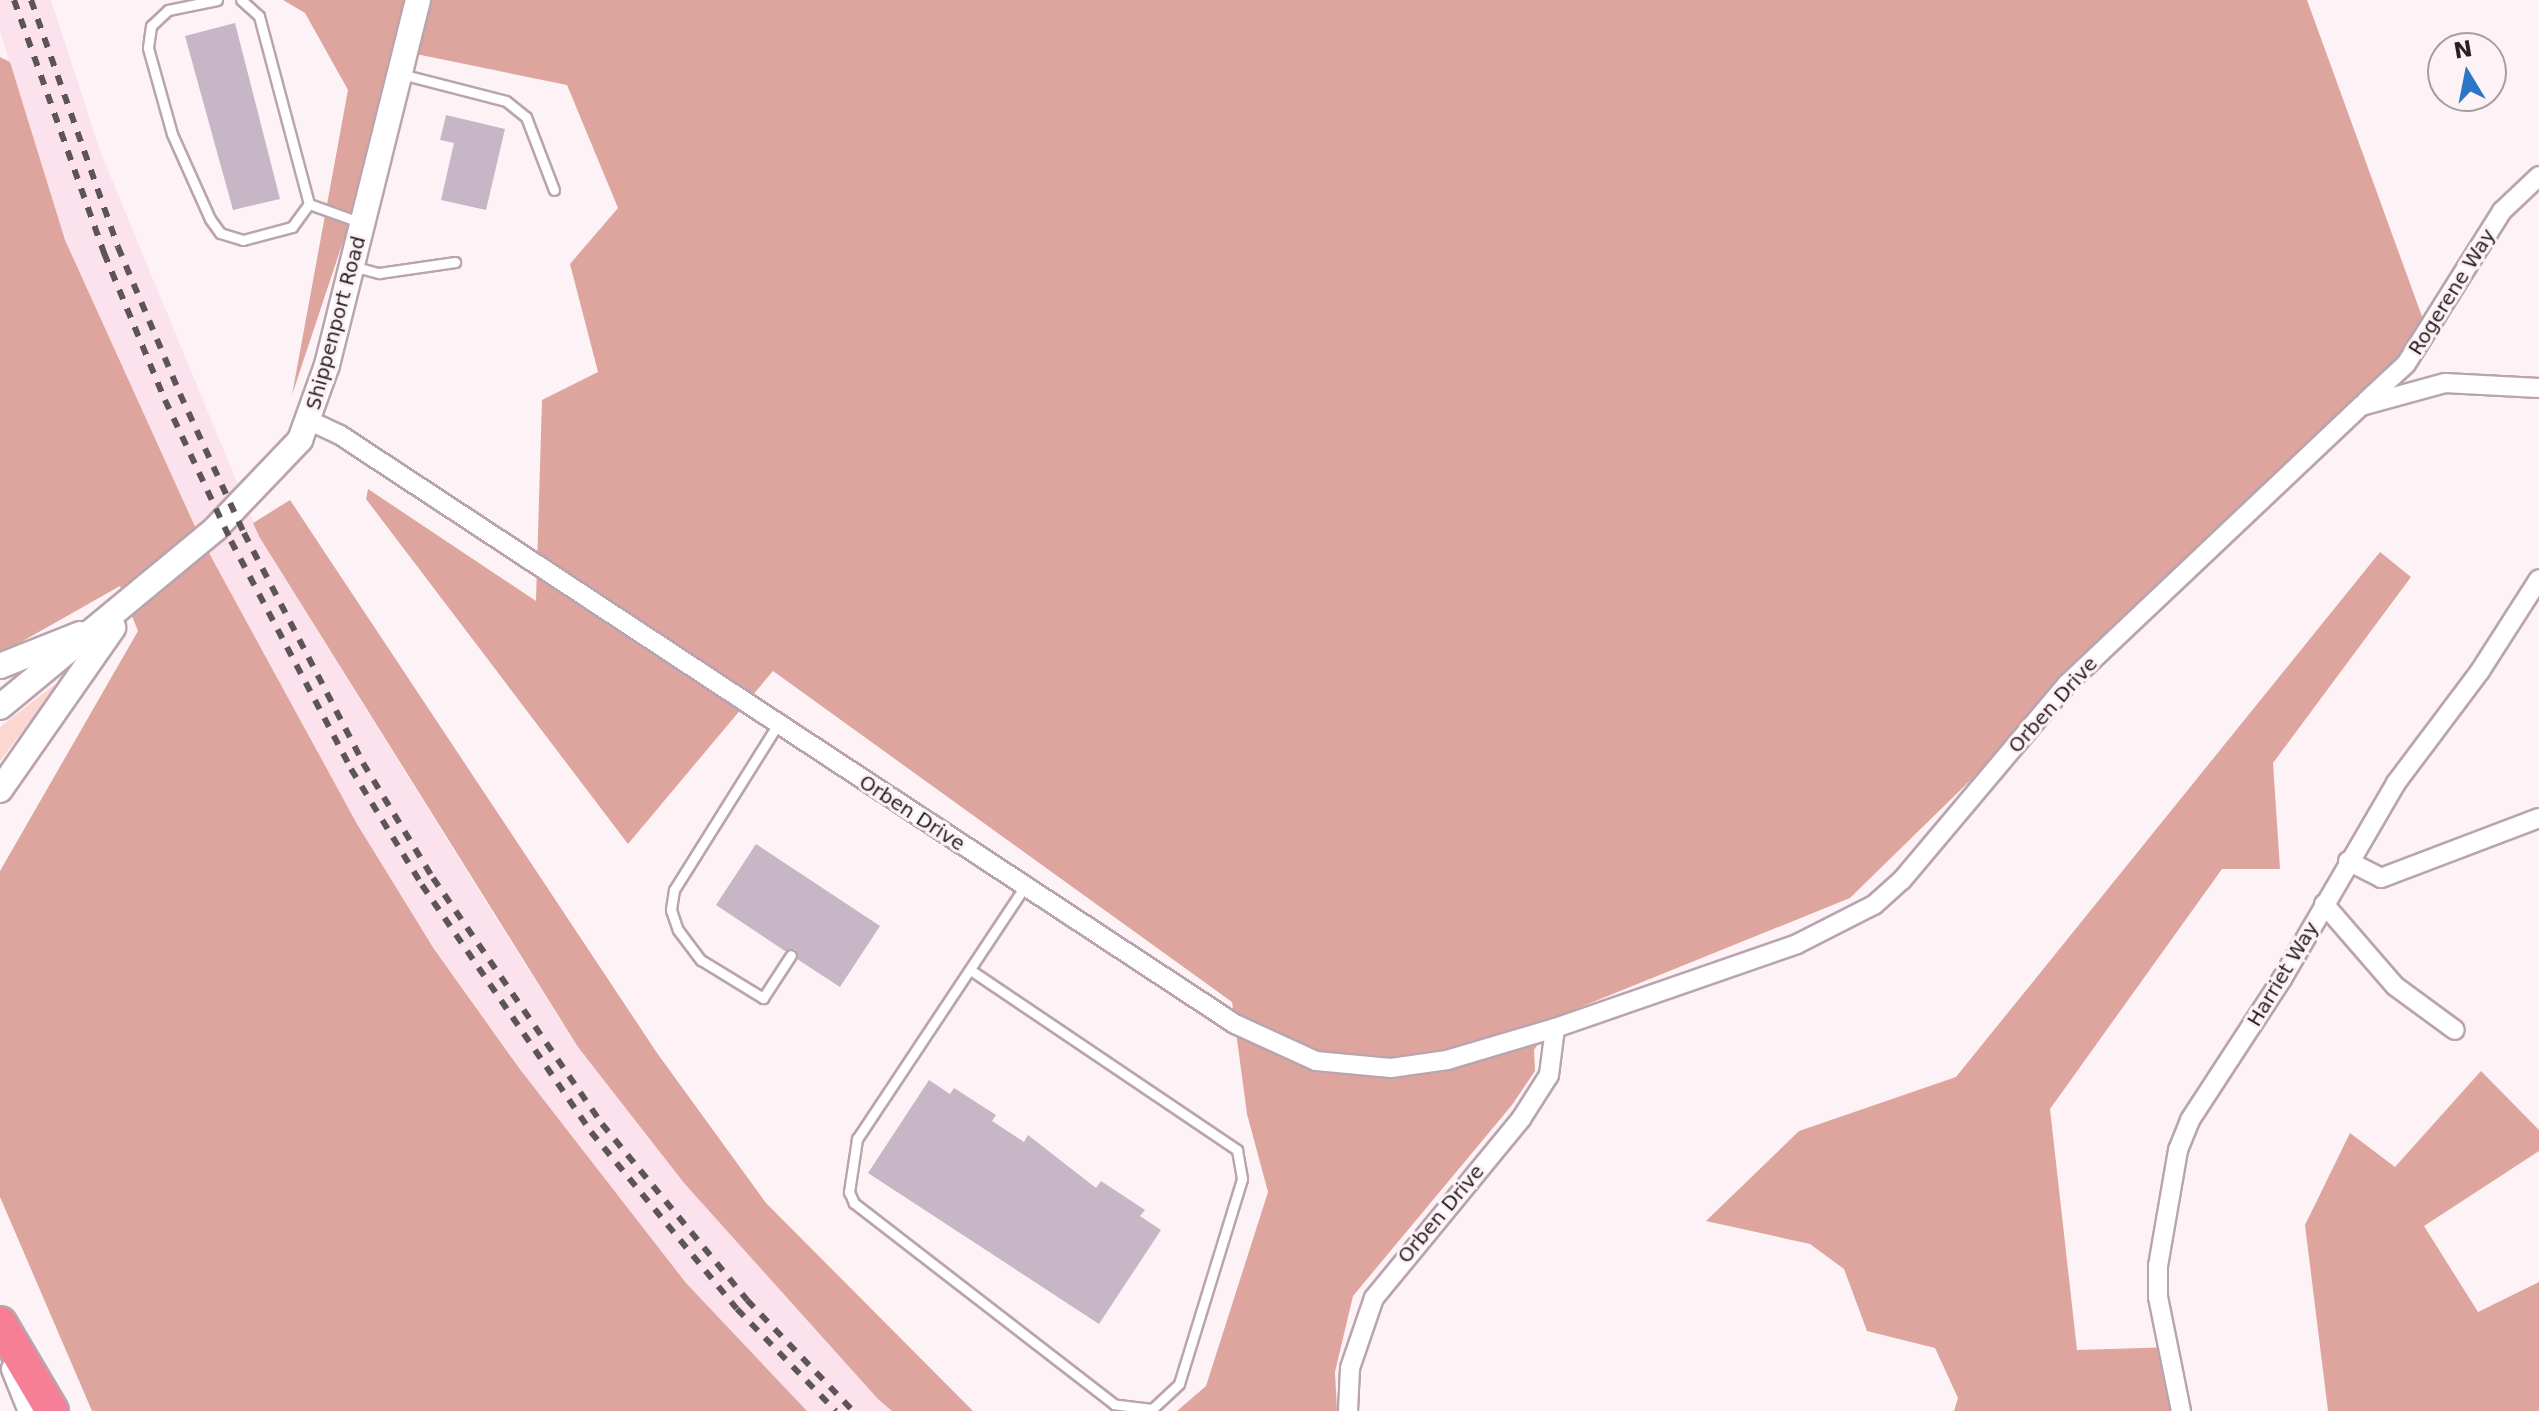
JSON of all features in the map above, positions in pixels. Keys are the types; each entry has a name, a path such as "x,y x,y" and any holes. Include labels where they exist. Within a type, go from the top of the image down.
{"highway":[{"path":"0,1323 52,1411"}],"street":[{"name":"Shippenport Road","path":"0,707 101,625 275,471 310,421 418,0"},
{"name":"Rogerene Way","path":"2361,406 2406,364 2502,211 2539,176"},
{"name":"Orben Drive","path":"310,421 340,435 1235,1024 1316,1061 1417,1066 1555,1028 1797,944 1874,905 1902,880 2067,684 2361,406 2445,383 2539,388"},
{"name":"Harriet Way","path":"2181,1411 2162,1321 2158,1266 2178,1150 2190,1120 2396,783 2480,671 2539,579"},
{"path":"0,790 68,686 141,590"},
{"path":"0,666 101,625"},
{"path":"2348,861 2381,878 2539,818"},
{"path":"2324,904 2395,986 2455,1030"},
{"name":"Orben Drive","path":"1348,1411 1350,1368 1374,1298 1521,1119 1549,1075 1555,1028"},
{"path":"0,1332 31,1411"}],"lane":[{"path":"217,0 168,10 151,26 148,48 172,134 213,226 226,236 243,240 281,232 301,219 309,204 259,16 241,0"},
{"path":"401,74 506,101 526,117 554,190"},
{"path":"309,204 363,224"},
{"path":"352,266 379,273 455,262"},
{"path":"778,724 674,890 671,910 678,930 701,960 763,998 791,955"},
{"path":"972,971 1237,1150 1242,1179 1179,1384 1152,1409 1114,1404 854,1203 849,1192 857,1139 972,971 1025,886"}],"shaded area":[{"path":"0,0 51,0 101,153 260,538 499,923 578,1047 684,1183 892,1411 807,1411 686,1283 519,1068 434,949 357,824 197,531 65,240 0,32"},
{"path":"283,0 2307,0 2428,333 1850,898 1556,1017 1534,1050 1535,1071 1512,1105 1353,1296 1335,1372 1337,1411 1177,1411 1206,1386 1268,1192 1247,1114 1232,1002 773,671 628,844 366,499 368,489 536,601 542,400 598,372 570,264 618,208 567,85 406,52 292,395 348,90 305,13"},
{"path":"0,57 10,62 65,240 197,531 357,824 434,949 519,1068 686,1283 807,1411 92,1411 0,1197 0,871 138,631 120,586 0,654"},
{"path":"290,500 657,1053 766,1203 973,1411 892,1411 878,1399 684,1183 578,1047 260,538 253,523"},
{"path":"2380,552 2411,577 2273,763 2280,869 2222,869 2050,1109 2077,1350 2176,1347 2184,1411 1954,1411 1958,1398 1935,1348 1867,1331 1844,1269 1810,1244 1706,1221 1799,1131 1956,1077"},
{"path":"54,685 56,687 0,761 0,727"},
{"path":"2481,1071 2539,1130 2539,1151 2424,1226 2478,1312 2539,1282 2539,1411 2328,1411 2305,1225 2350,1133 2395,1167"}],"building":[{"path":"235,23 280,199 233,210 185,36"},
{"path":"446,115 505,129 486,210 441,200 454,143 440,140"},
{"path":"756,844 880,926 840,987 797,959 796,949 785,951 716,905"},
{"path":"929,1080 950,1094 954,1088 996,1115 992,1121 1024,1142 1028,1135 1096,1188 1101,1181 1145,1210 1140,1216 1161,1230 1099,1324 868,1173"}],"railway":[{"path":"14,0 104,253 165,400 231,541 351,769 422,885 591,1132 737,1309 836,1411"},
{"path":"31,0 118,247 180,394 244,533 363,763 433,878 602,1124 747,1300 853,1411"}]}
